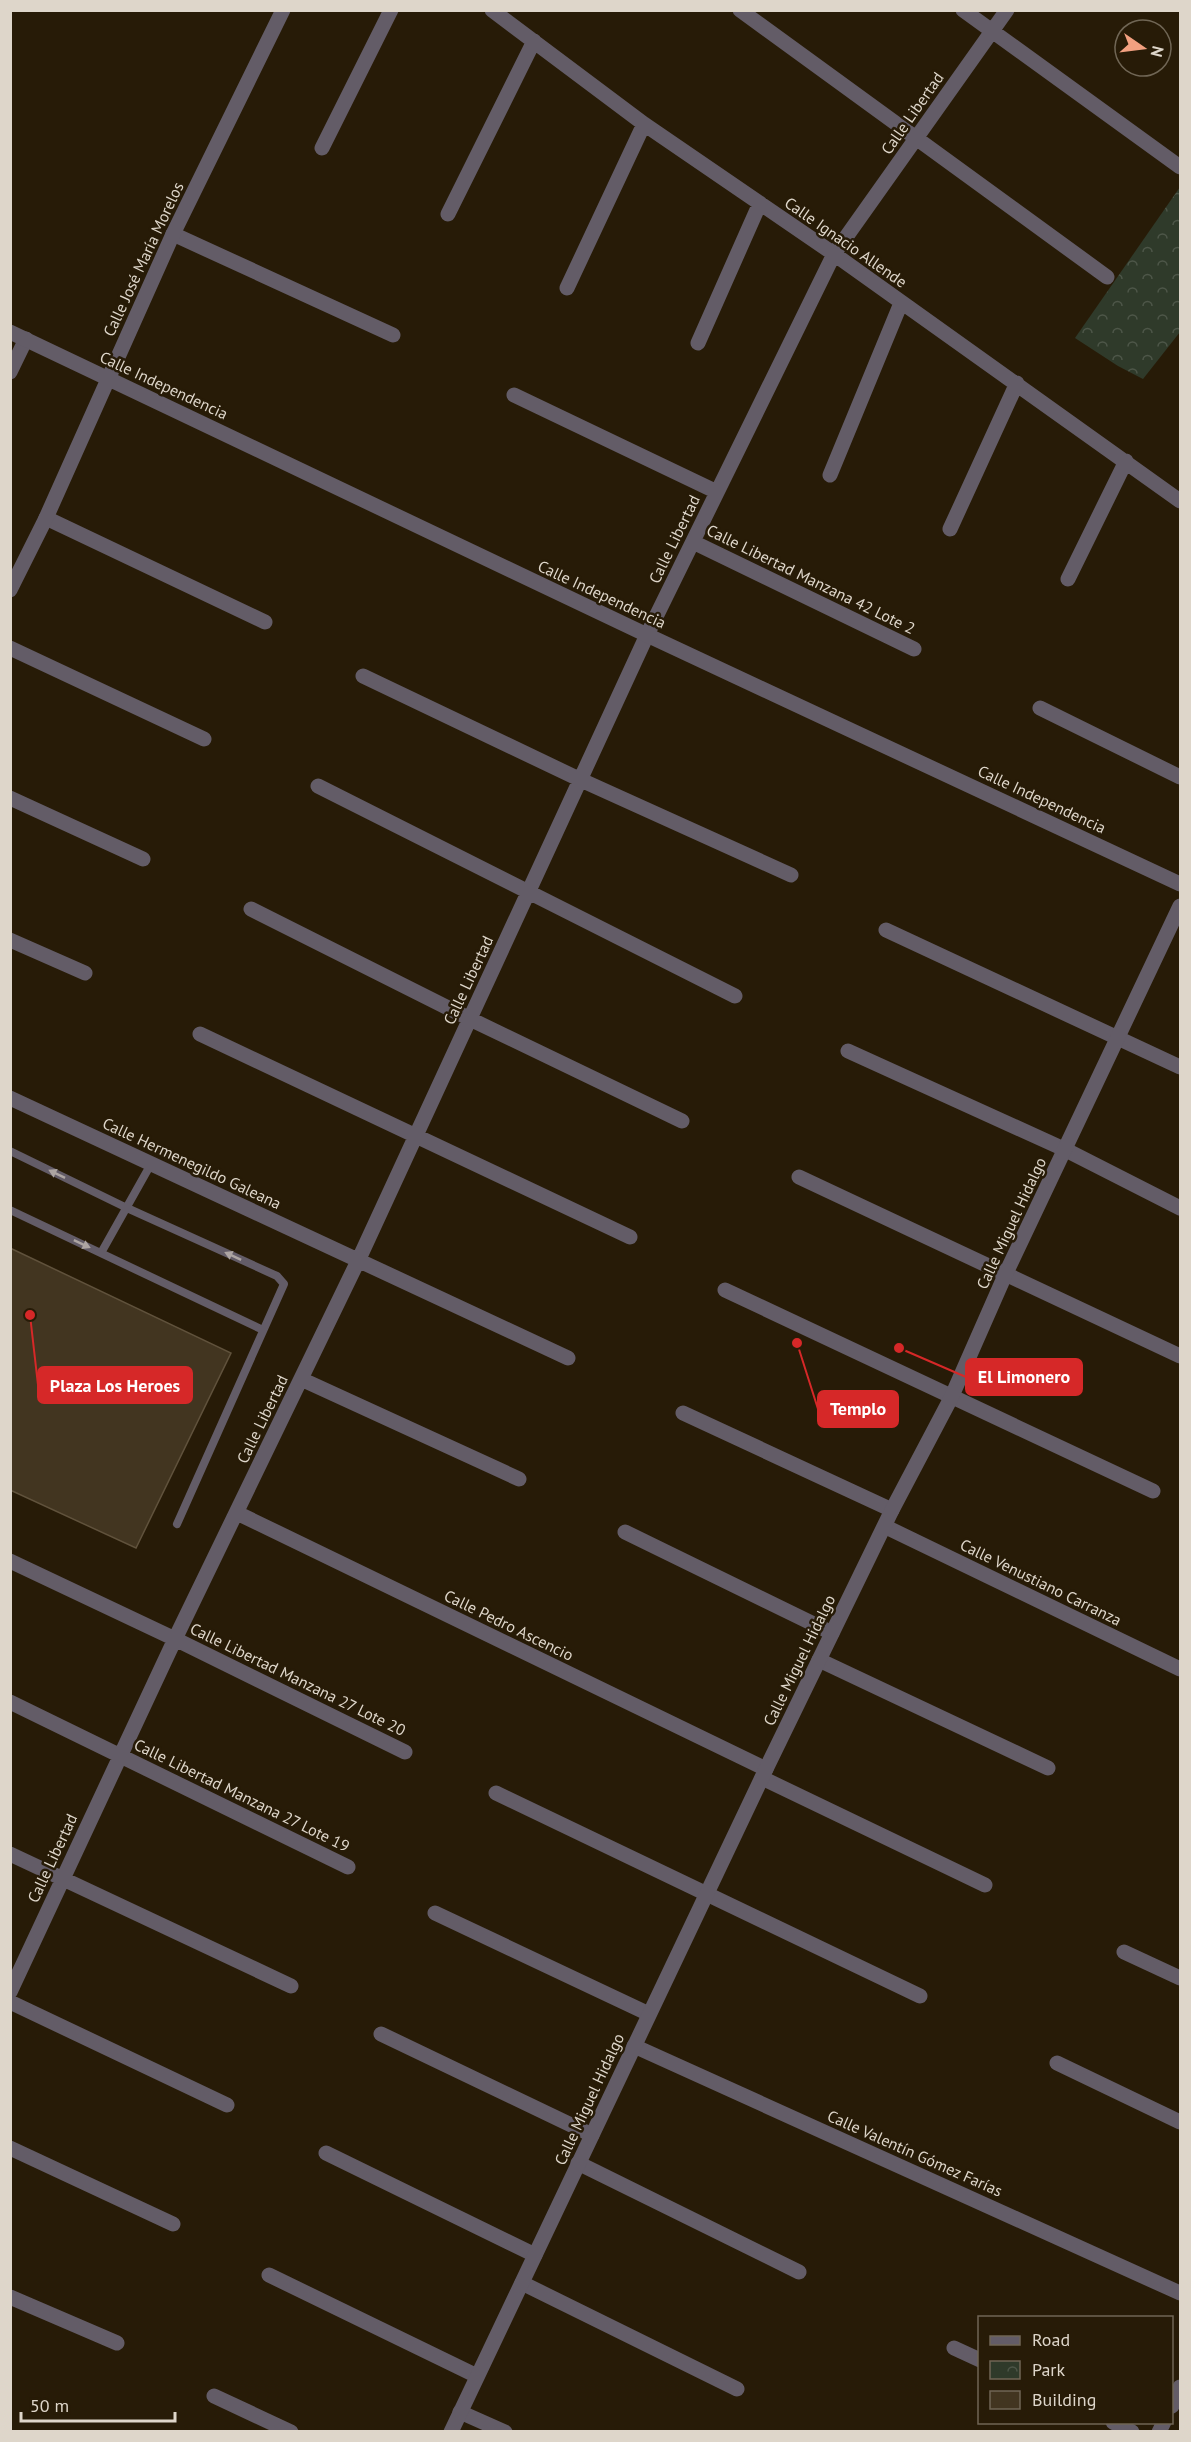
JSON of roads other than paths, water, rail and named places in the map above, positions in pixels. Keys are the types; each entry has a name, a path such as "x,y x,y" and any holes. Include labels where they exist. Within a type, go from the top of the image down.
{"street":[{"name":"Calle José María Morelos","path":"10,590 46,518 173,234 283,10"},
{"path":"322,148 390,10"},
{"name":"Calle Ignacio Allende","path":"492,10 644,124 834,254 1180,501"},
{"path":"740,10 1107,277"},
{"path":"963,10 1180,167"},
{"name":"Calle Libertad","path":"10,1992 120,1754 358,1261 647,635 834,254 1007,10"},
{"path":"448,214 534,41"},
{"path":"567,288 644,124"},
{"path":"698,343 760,203"},
{"path":"173,234 393,335"},
{"path":"830,475 901,303"},
{"name":"Calle Independencia","path":"10,332 647,635 1180,884"},
{"path":"10,372 26,339"},
{"path":"950,529 1017,383"},
{"path":"514,395 717,492"},
{"path":"1068,579 1126,461"},
{"path":"46,518 265,622"},
{"name":"Calle Libertad Manzana 42 Lote 2","path":"693,542 914,649"},
{"path":"10,648 204,739"},
{"path":"363,676 580,780 791,875"},
{"path":"1040,708 1180,777"},
{"path":"318,786 735,996"},
{"path":"10,798 143,859"},
{"name":"Calle Miguel Hidalgo","path":"451,2432 764,1773 886,1527 892,1510 951,1398 1006,1274 1180,906"},
{"path":"251,909 470,1019 682,1121"},
{"path":"886,930 1180,1067"},
{"path":"10,940 85,973"},
{"path":"200,1034 630,1238"},
{"path":"848,1051 1066,1150 1180,1208"},
{"name":"Calle Hermenegildo Galeana","path":"10,1098 568,1358"},
{"path":"799,1177 1180,1356"},
{"path":"725,1290 1153,1491"},
{"path":"301,1379 519,1479"},
{"path":"683,1413 892,1510"},
{"name":"Calle Pedro Ascencio","path":"237,1513 764,1773 985,1885"},
{"name":"Calle Venustiano Carranza","path":"886,1527 1180,1669"},
{"path":"625,1532 832,1633"},
{"name":"Calle Libertad Manzana 27 Lote 20","path":"10,1561 405,1752"},
{"path":"819,1660 1048,1768"},
{"name":"Calle Libertad Manzana 27 Lote 19","path":"10,1702 348,1867"},
{"path":"496,1793 920,1996"},
{"path":"10,1854 291,1986"},
{"path":"435,1913 649,2014"},
{"path":"1125,1952 1180,1978"},
{"path":"10,2002 226,2105"},
{"path":"381,2034 592,2135"},
{"name":"Calle Valentín Gómez Farías","path":"634,2046 1180,2293"},
{"path":"1057,2063 1180,2122"},
{"path":"10,2148 173,2224"},
{"path":"326,2153 535,2255"},
{"path":"578,2163 799,2272"},
{"path":"269,2276 477,2376"},
{"path":"522,2283 737,2389"},
{"path":"10,2297 117,2343"},
{"path":"954,2348 978,2359"},
{"path":"1173,2404 1180,2387"},
{"path":"214,2396 291,2432"},
{"path":"460,2412 505,2432"},
{"path":"1117,2424 1132,2432"}],"lane":[{"path":"10,1151 127,1208 277,1276 284,1284 177,1524"},
{"path":"102,1253 151,1164"},
{"path":"10,1210 263,1330"}],"place":[{"name":"Plaza Los Heroes","path":"30,1315"},
{"name":"Templo","path":"797,1343"},
{"name":"El Limonero","path":"899,1348"}]}
